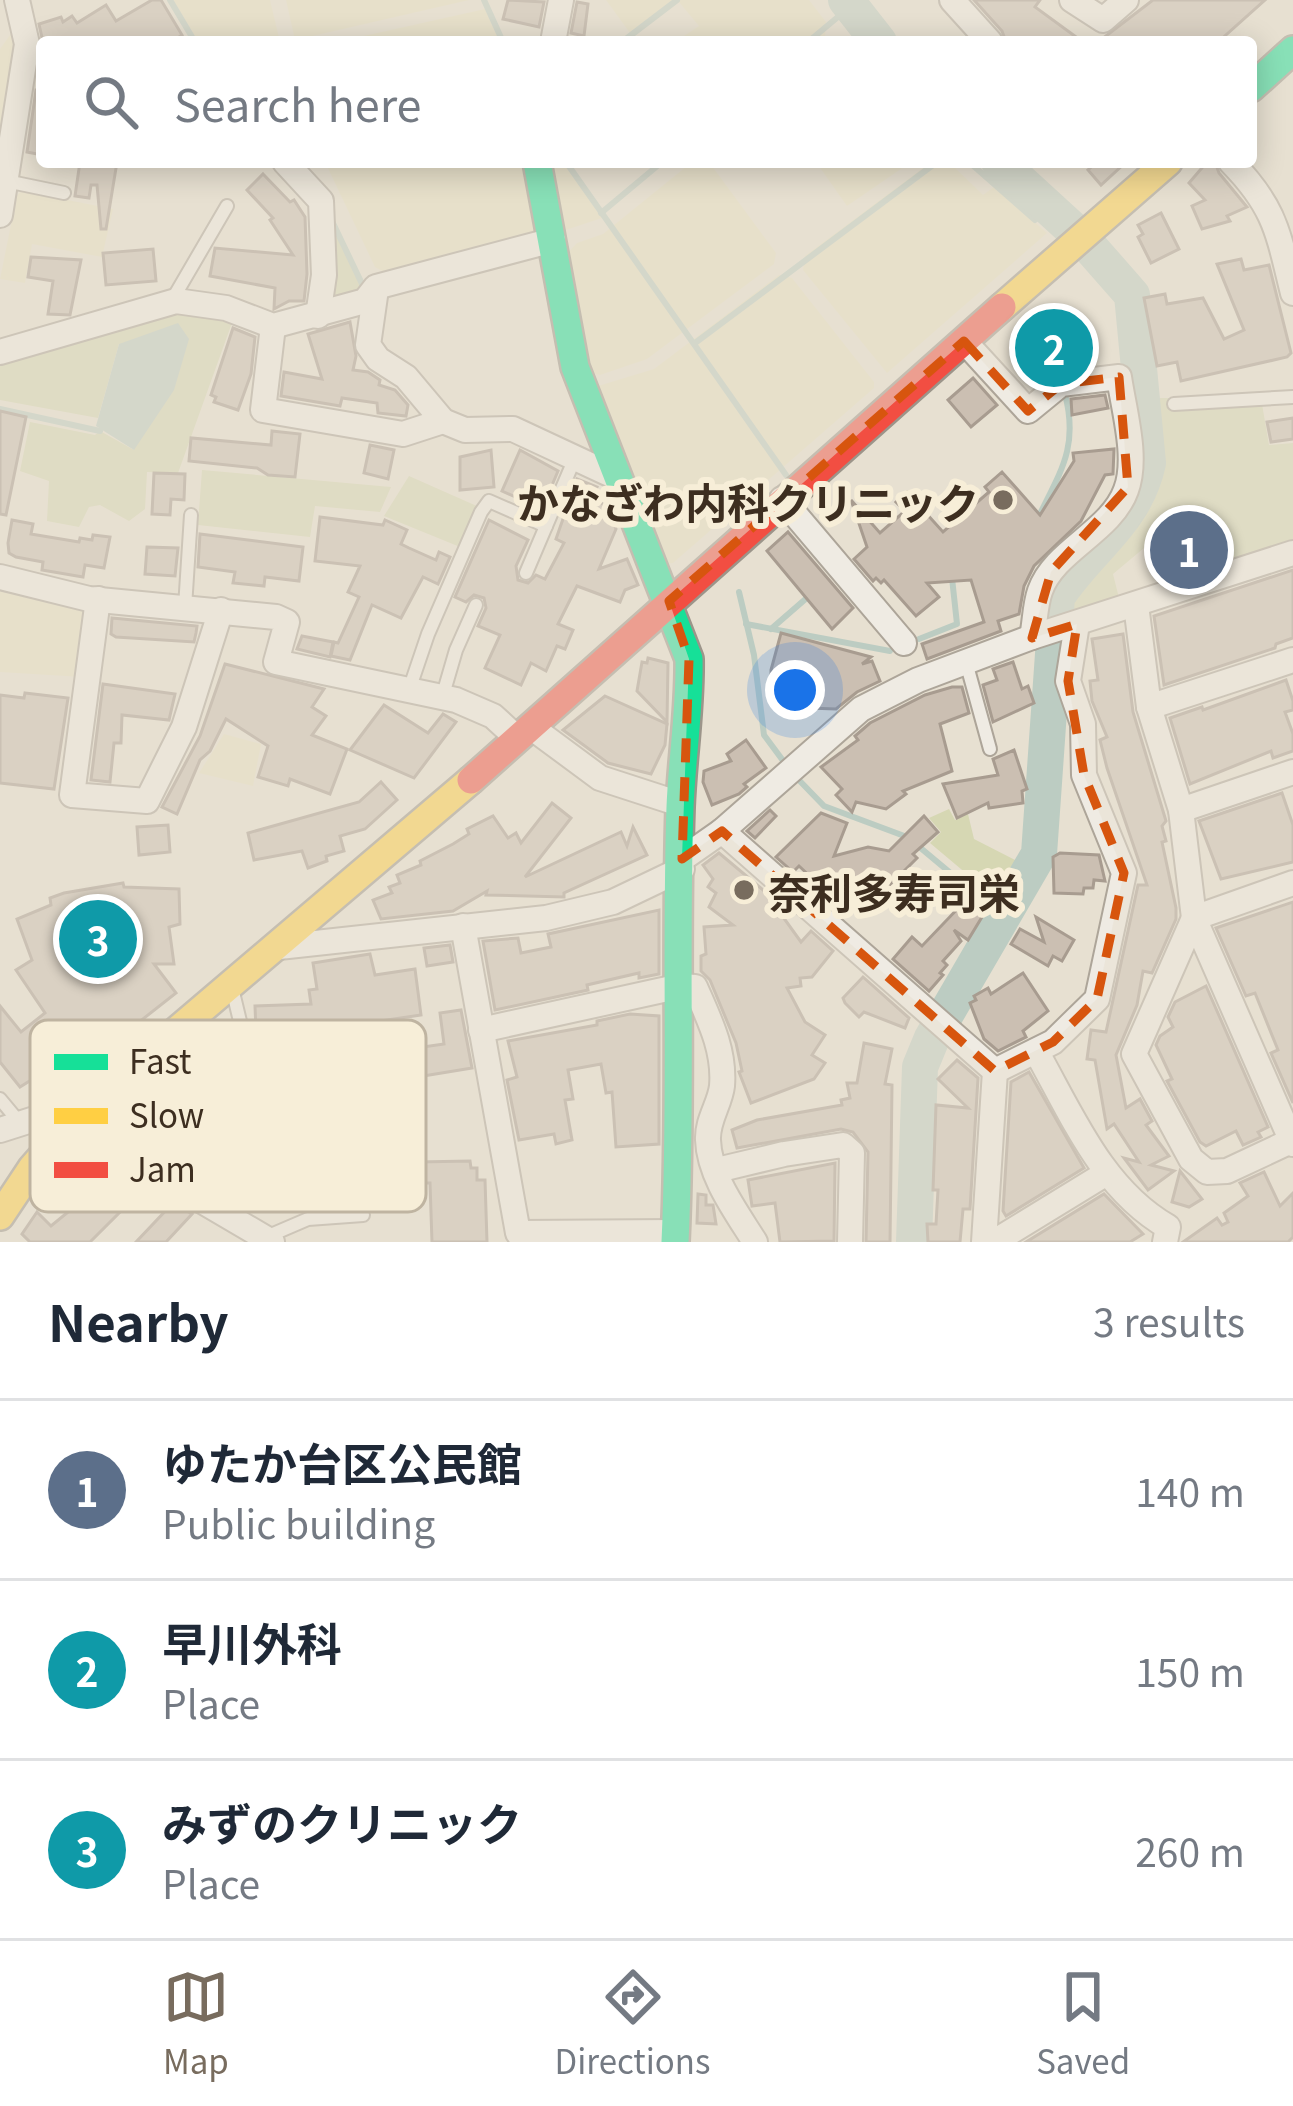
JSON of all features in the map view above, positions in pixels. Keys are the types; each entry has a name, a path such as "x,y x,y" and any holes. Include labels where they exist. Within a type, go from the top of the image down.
{"street":[{"path":"0,215 27,44 17,0"},
{"path":"554,36 561,0"},
{"path":"952,0 985,36"},
{"path":"1072,0 1103,20 1126,0"},
{"path":"1257,83 1293,50"},
{"path":"292,168 328,197 318,316"},
{"path":"464,926 518,1233 675,1237 694,1143 681,986 680,804 690,699 688,659 575,367 538,168"},
{"path":"192,1020 525,733 782,499 1161,168"},
{"path":"1237,168 1274,215 1293,293"},
{"path":"0,352 170,303 226,308 273,326 365,301 376,286 553,240"},
{"path":"376,286 368,345 378,359 406,377 443,421 465,430 513,429 618,478"},
{"path":"273,326 263,410 403,434 443,421"},
{"path":"964,341 1028,411 1061,384 1119,377 1130,459 1128,487 1120,503 1051,572 1040,590 1036,636"},
{"path":"782,499 904,643"},
{"path":"279,947 546,918 613,902 682,864 861,710 918,680 1036,636 1293,553"},
{"path":"0,577 98,599 276,617 287,622 276,662 442,698 493,716 600,778 680,804"},
{"path":"98,599 72,795 147,801 184,727 221,610"},
{"path":"1136,605 1149,707 1181,810 1194,918 1292,1143 1227,1171 1207,1172 1191,1159 1134,1054 1194,918 1293,883"},
{"path":"995,1071 1053,1042 1097,999 1124,873 1084,775 1083,724 1068,680 1072,625"},
{"path":"1149,707 1293,660"},
{"path":"1181,810 1293,772"},
{"path":"722,831 995,1071"},
{"path":"482,1030 681,986 695,987 720,1049 722,1090 694,1143"},
{"path":"1036,1051 1106,1174 1144,1214 1168,1227 1165,1242"},
{"path":"984,1242 995,1071"},
{"path":"694,1143 717,1170 725,1194 755,1242"},
{"path":"717,1170 843,1145 852,1153 850,1242"},
{"path":"0,1216 30,1171"},
{"path":"994,1242 1106,1174"},
{"path":"221,1212 269,1240"}],"lane":[{"path":"5,181 64,193"},
{"path":"170,303 227,206"},
{"path":"1174,404 1293,398"},
{"path":"526,573 575,458"},
{"path":"409,690 428,634 489,501 546,526"},
{"path":"185,607 191,515"},
{"path":"442,698 455,650 476,605"},
{"path":"966,662 990,749"},
{"path":"232,987 240,1020"},
{"path":"0,1099 10,1126"},
{"path":"269,1240 308,1219 363,1215"}],"highlighted area":[{"path":"964,341 1028,411 1061,384 1119,377 1128,487 1051,572 1032,638 1077,624 1068,681 1084,775 1124,873 1097,999 1053,1042 995,1071 722,831 682,859 689,659 669,601"}],"shaded area":[{"path":"173,0 270,0 279,36 194,36"},
{"path":"286,0 469,0 312,36 294,36"},
{"path":"606,0 809,0 826,22 825,36 684,36 699,26 679,2 632,36"},
{"path":"485,9 497,36 364,36"},
{"path":"18,24 0,143 0,49"},
{"path":"328,168 532,168 543,231 396,272 375,267"},
{"path":"545,168 568,168 602,218 560,232"},
{"path":"685,168 713,168 776,253 774,264 647,359 600,375 587,372 564,257 577,243 603,234"},
{"path":"820,168 902,168 847,206"},
{"path":"923,168 955,168 983,195 994,187 1047,233 887,373 803,270 805,256"},
{"path":"22,191 113,209 102,257 32,244 25,283 0,279 17,195"},
{"path":"779,275 792,278 874,388 673,563 662,564 598,386 654,369"},
{"path":"178,323 189,339 174,390 134,450 96,426 119,344"},
{"path":"0,580 85,602 82,677 0,672"},
{"path":"224,734 261,744 253,786 199,773"}],"green space":[{"path":"327,206 366,289 324,306"},
{"path":"178,309 233,320 178,473 147,472 145,509 129,521 100,505 89,507 79,527 47,521 49,481 20,471 30,422 95,435 100,431 134,450 119,344 98,418 0,400 0,363"},
{"path":"1154,398 1170,398 1171,409 1262,404 1269,445 1293,443 1293,544 1221,568 1203,512 1187,512 1113,574 1120,602 1061,621 1080,582 1152,503 1161,463"},
{"path":"202,470 391,487 380,512 315,506 310,537 198,525"},
{"path":"409,476 479,507 465,549 384,516"},
{"path":"949,809 955,820 968,814 974,839 1023,864 1007,896 999,901 930,843 941,832 929,818"}],"building":[{"path":"152,0 161,0 182,35 42,36 39,24 61,17 63,22 72,16 77,23 106,5 116,21"},
{"path":"508,0 544,2 539,27 503,19"},
{"path":"974,0 1040,0 1035,7 1075,36 1004,36"},
{"path":"1153,0 1265,0 1225,36 1106,36"},
{"path":"577,2 588,4 584,36 571,33"},
{"path":"36,90 36,154 27,152"},
{"path":"79,168 116,168 106,229 101,229 97,185 91,185 89,198 75,196"},
{"path":"1090,168 1119,168 1101,185"},
{"path":"1202,168 1217,168 1247,207 1227,216 1230,221 1202,229 1192,206 1205,200 1189,183"},
{"path":"263,174 290,202 294,200 305,217 304,301 289,301 274,309 275,288 210,276 215,248 293,255 273,218 247,190"},
{"path":"1161,213 1179,249 1151,263 1138,237 1143,234 1138,225"},
{"path":"153,249 156,281 106,285 103,253"},
{"path":"31,257 81,260 70,315 48,314 53,281 28,277"},
{"path":"1241,259 1244,270 1269,265 1291,353 1181,381 1177,362 1157,366 1144,298 1165,294 1167,304 1203,298 1224,339 1244,330 1217,264"},
{"path":"350,322 356,356 353,370 368,372 380,380 379,385 395,390 408,405 406,416 378,413 377,403 342,398 340,406 281,396 284,372 322,379 308,334"},
{"path":"1058,323 1079,347 1060,368 1040,370 1025,354"},
{"path":"233,328 255,337 251,374 238,410 214,402 216,397 211,395"},
{"path":"973,378 997,405 971,427 948,400"},
{"path":"1105,395 1108,408 1072,415 1071,399"},
{"path":"0,411 26,417 6,515 0,514"},
{"path":"1293,418 1293,439 1271,442 1267,422"},
{"path":"272,431 300,434 295,477 189,461 191,438 271,445"},
{"path":"370,445 394,450 388,479 364,473"},
{"path":"1114,449 1113,474 1105,475 1081,521 1034,566 1019,614 998,621 1001,631 927,659 922,644 984,622 971,580 927,583 939,597 916,616 884,580 873,581 854,559 867,547 851,500 880,533 905,511 896,502 907,492 943,532 989,492 985,487 1002,472 1040,515 1074,461 1073,453"},
{"path":"491,450 494,487 460,490 460,457"},
{"path":"520,450 558,471 542,509 502,491"},
{"path":"154,473 185,474 184,500 171,499 170,515 152,514"},
{"path":"577,479 597,487 593,497 608,508 616,529 599,569 627,559 638,585 625,590 620,602 577,586 558,624 573,630 565,649 557,646 546,671 531,663 521,685 485,668 500,635 478,626 486,608 484,598 474,595 466,602 455,597 489,520 528,540 516,566 518,580 528,583 536,575 545,579 564,543 556,539"},
{"path":"1200,516 1211,562 1161,578 1156,557 1167,554 1165,547 1174,544 1169,529"},
{"path":"320,517 383,525 385,520 407,530 401,544 436,560 439,552 450,557 438,584 423,577 401,618 372,605 350,660 331,656 359,597 348,592 360,566 315,561"},
{"path":"12,520 33,524 31,534 79,542 80,538 92,540 93,535 110,537 104,568 85,565 83,577 42,570 43,562 16,557 9,553"},
{"path":"788,532 853,608 832,629 767,551"},
{"path":"200,534 303,547 299,581 265,577 264,586 233,583 235,572 198,567"},
{"path":"147,547 178,548 175,576 145,574"},
{"path":"1293,570 1293,638 1164,685 1154,616"},
{"path":"112,618 197,626 194,642 116,637 111,634"},
{"path":"781,633 871,657 862,664 872,661 880,681 836,709 771,698 771,670"},
{"path":"1123,634 1133,712 1166,821 1162,826 1166,841 1162,842 1176,908 1176,919 1152,973 1143,971 1137,1005 1116,1055 1126,1108 1140,1099 1152,1121 1146,1125 1169,1156 1151,1165 1174,1171 1148,1190 1124,1158 1139,1162 1114,1124 1107,1129 1095,1060 1087,1059 1091,1030 1106,1032 1138,885 1147,885 1107,768 1100,740 1107,737 1092,701 1090,681 1098,680 1092,639"},
{"path":"302,636 333,642 330,657 297,649"},
{"path":"648,658 668,663 667,722 637,691 642,662 647,663"},
{"path":"1013,662 1022,689 1028,686 1034,703 993,722 983,685 997,680 993,669"},
{"path":"225,664 324,689 312,707 326,716 312,735 347,749 330,794 290,779 288,786 258,777 268,746 226,719 210,751 200,760 177,814 162,807 200,736"},
{"path":"1286,680 1293,701 1293,710 1285,712 1293,751 1273,758 1271,751 1190,784 1170,718"},
{"path":"103,684 175,694 169,720 122,715 121,743 114,743 110,782 91,780"},
{"path":"952,687 962,687 969,713 940,724 952,771 903,791 906,794 886,809 856,802 852,812 836,795 842,789 821,767 858,740 855,736 870,723"},
{"path":"25,693 68,698 54,789 0,783 0,695 24,698"},
{"path":"605,696 667,724 665,745 651,774 608,763 563,730"},
{"path":"384,705 428,733 443,714 456,722 414,778 350,750"},
{"path":"746,740 766,768 744,784 747,787 739,794 712,805 704,771 731,761 727,754"},
{"path":"1014,750 1027,789 1022,791 1023,803 989,808 988,803 957,818 943,784 998,775 993,759"},
{"path":"381,782 397,800 365,829 340,836 344,851 308,868 302,851 254,860 248,833 359,802"},
{"path":"1282,793 1293,825 1293,862 1221,879 1199,821"},
{"path":"552,803 571,818 525,877 621,832 627,846 633,827 647,855 564,897 486,895 487,891 453,911 381,919 373,900 392,893 389,887 400,883 397,875 421,865 420,861 469,834 467,829 493,816 508,838 516,833 521,843"},
{"path":"770,810 776,816 755,838 747,831"},
{"path":"821,813 847,823 834,856 868,847 889,851 924,816 938,832 883,892 830,904 822,897 818,878 815,881 799,866 793,872 776,857"},
{"path":"168,825 170,852 139,855 137,827"},
{"path":"719,853 788,911 783,917 801,942 811,931 833,951 812,977 800,978 801,986 787,988 805,1022 825,1035 812,1055 825,1063 814,1079 751,1103 739,1072 736,1043 710,980 701,971 701,956 706,954 704,927 733,925 709,907 716,893 708,887 713,879 703,865"},
{"path":"1060,853 1099,855 1105,881 1094,880 1093,888 1084,888 1083,894 1054,893 1053,857"},
{"path":"123,883 124,887 179,889 180,924 169,927 174,964 154,964 176,993 142,1020 36,1020 45,1013 16,970 32,960 17,919 51,905 50,898"},
{"path":"965,901 982,917 968,940 954,930 961,941 943,961 947,965 943,975 929,991 893,959 912,937 922,946"},
{"path":"1293,902 1293,1103 1271,1053 1278,1050 1255,993 1246,996 1216,928"},
{"path":"659,910 659,974 639,978 639,973 587,985 588,990 495,1010 483,941 518,938 521,953 551,947 548,934"},
{"path":"1036,917 1074,940 1062,961 1053,956 1048,966 1011,944 1020,929 1044,942"},
{"path":"450,945 453,962 427,966 424,948"},
{"path":"370,954 375,975 415,969 421,1015 387,1020 256,1020 255,1006 311,1004 309,990 317,989 313,963"},
{"path":"1023,973 1048,1011 1023,1031 1026,1037 998,1051 984,1039 970,1003 988,988 991,994"},
{"path":"863,977 909,1018 905,1028 864,1012 859,1017 845,1003 843,998"},
{"path":"1206,986 1268,1127 1258,1132 1261,1137 1243,1145 1236,1131 1206,1146 1200,1142 1167,1081 1172,1079 1156,1045 1173,1027 1168,1017 1175,1002"},
{"path":"0,1006 21,1032 30,1025 30,1081 20,1087 0,1062"},
{"path":"461,1010 472,1068 426,1076 426,1047 444,1044 440,1013"},
{"path":"630,1014 659,1016 659,1144 616,1147 612,1092 606,1093 601,1064 568,1070 573,1099 565,1100 572,1140 556,1144 554,1134 519,1140 507,1080 517,1077 508,1041 597,1025 597,1021"},
{"path":"864,1043 892,1049 885,1084 892,1085 890,1242 866,1242 868,1152 853,1132 841,1129 737,1148 732,1130 757,1120 842,1105 841,1100 850,1098 847,1083 857,1083"},
{"path":"957,1060 978,1078 970,1209 963,1209 960,1242 928,1242 927,1224 936,1224 938,1190 933,1190 936,1105 968,1108 938,1079"},
{"path":"1029,1072 1084,1168 1006,1216 1011,1082"},
{"path":"470,1161 471,1168 477,1168 477,1180 485,1180 487,1242 432,1242 426,1162"},
{"path":"835,1163 834,1241 780,1242 775,1203 752,1206 748,1180"},
{"path":"1180,1171 1202,1199 1189,1207 1172,1202"},
{"path":"1264,1172 1280,1206 1293,1193 1293,1237 1288,1242 1183,1242 1217,1218 1222,1225 1228,1222 1224,1213 1248,1196 1240,1183"},
{"path":"698,1194 706,1195 706,1205 713,1205 716,1224 697,1223"},
{"path":"1104,1194 1143,1234 1130,1242 1026,1242"},
{"path":"37,1212 51,1226 68,1212 120,1212 90,1242 30,1242 22,1234"},
{"path":"164,1212 192,1214 166,1242 136,1242"}],"waterway":[{"path":"170,0 191,36"},
{"path":"484,0 500,36"},
{"path":"630,36 677,0"},
{"path":"846,0 874,36"},
{"path":"815,36 851,6"},
{"path":"570,168 786,475"},
{"path":"601,213 655,168"},
{"path":"695,343 929,168"},
{"path":"976,168 1035,220 1048,206"},
{"path":"914,1242 920,1067 932,1038 1039,854 1057,597 1122,519 1148,463 1132,295 1082,238 1006,168"},
{"path":"332,221 364,288"},
{"path":"1037,520 1068,445 1065,394"},
{"path":"0,409 100,431"},
{"path":"919,639 957,624 952,578"},
{"path":"739,592 754,655 764,735 787,766"},
{"path":"771,629 809,596"},
{"path":"746,624 890,651"},
{"path":"795,776 824,806 907,837"},
{"path":"917,845 1002,916"}],"traffic: fast":[{"path":"1257,83 1293,50"},
{"path":"538,168 575,367 689,659 680,807 675,1242"}],"traffic: slow":[{"path":"1002,307 1161,168"},
{"path":"189,1020 471,780"},
{"path":"0,1216 30,1171"}],"traffic: jam":[{"path":"471,780 1002,307"}],"place":[{"name":"早川外科","path":"1054,348"},
{"name":"かなざわ内科クリニック","path":"1003,500"},
{"name":"ゆたか台区公民館","path":"1189,550"},
{"name":"奈利多寿司栄","path":"744,890"},
{"name":"みずのクリニック","path":"98,939"}]}
